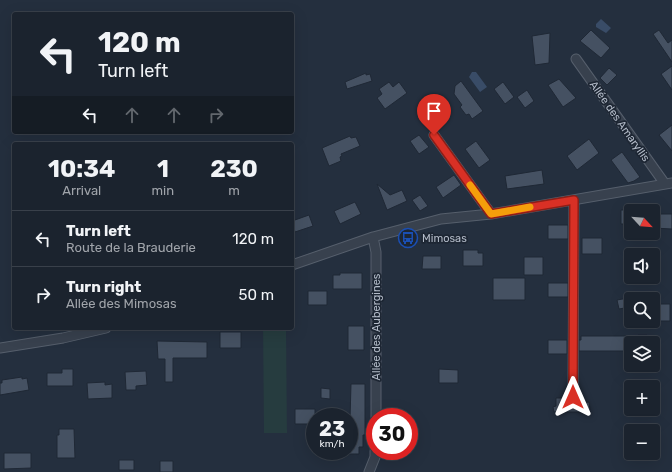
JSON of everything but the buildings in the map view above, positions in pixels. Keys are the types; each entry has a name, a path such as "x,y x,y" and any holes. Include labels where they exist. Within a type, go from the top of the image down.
{"street":[{"name":"Allée des Amaryllis","path":"576,59 668,184"},
{"path":"434,135 491,214"},
{"path":"294,264 373,237 441,219 491,214 668,184"},
{"path":"573,397 574,200"},
{"name":"Allée des Aubergines","path":"373,237 376,252 376,408"},
{"path":"0,348 63,338 97,330"},
{"path":"369,472 374,460"}],"green space":[{"path":"263,330 286,330 287,433 264,433"}],"water":[{"path":"601,19 611,28 606,33 596,27 596,24"},
{"path":"472,72 476,72 487,87 480,92 469,77"}],"slow traffic":[{"path":"470,185 491,214 530,207"}],"place":[{"name":"Mimosas","path":"408,238"}],"route":[{"path":"434,135 491,214 574,200 573,397"}]}
